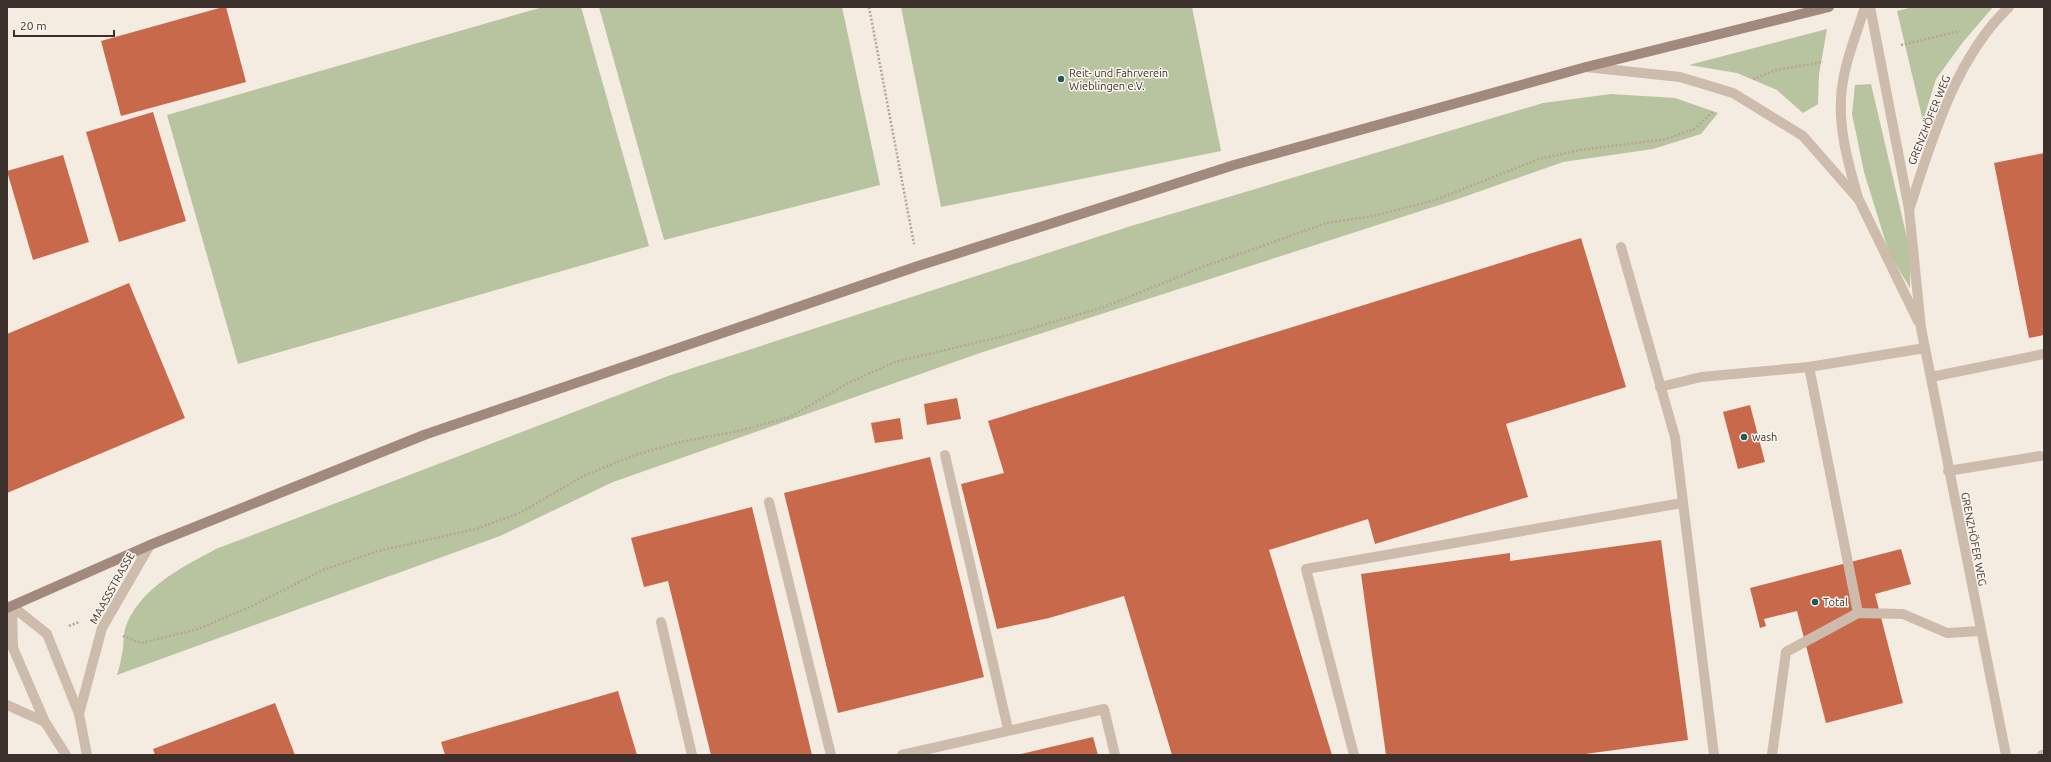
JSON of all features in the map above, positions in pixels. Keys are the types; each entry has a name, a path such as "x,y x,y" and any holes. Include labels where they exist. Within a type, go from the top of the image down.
{"main road":[{"path":"10,607 150,545 424,435 918,266 1234,165 1586,67 1829,7"}],"street":[{"name":"GRENZHÖFER WEG","path":"1865,7 1849,58 1841,98 1844,145 1858,200 1921,328"},
{"name":"GRENZHÖFER WEG","path":"1870,7 1909,209 1921,328 1948,471 2006,755"},
{"name":"GRENZHÖFER WEG","path":"1909,209 1933,138 1955,83 1993,22 2009,7"},
{"name":"GRENZHÖFER WEG","path":"1586,67 1680,77 1733,93 1803,136 1858,200"},
{"path":"1621,247 1675,437 1714,755"},
{"path":"1660,387 1701,376 1809,367 1925,348"},
{"path":"1931,377 2044,354"},
{"path":"1809,367 1858,613"},
{"path":"945,455 1008,729"},
{"path":"1948,471 2040,456"},
{"path":"769,502 831,755"},
{"path":"1354,755 1306,569 1682,503"},
{"name":"MAASSSTRASSE","path":"79,714 102,628 150,545"},
{"name":"MAASSSTRASSE","path":"10,607 47,634 79,714 87,755"},
{"path":"10,607 13,648 45,722 66,755"},
{"path":"1772,755 1786,652 1858,613 1903,614 1947,633 1981,631"},
{"path":"661,622 692,755"},
{"path":"7,705 45,722"},
{"path":"902,755 1008,729 1104,709 1116,755"}],"path":[{"path":"869,7 918,266"},
{"path":"1879,51 1993,22"},
{"path":"47,634 84,620 141,643 198,629 252,606 323,570 378,551 476,529 522,512 583,476 635,455 680,442 739,431 790,417 850,382 895,362 1016,333 1104,307 1205,266 1327,223 1373,216 1435,200 1539,159 1580,150 1666,140 1694,129 1733,93 1752,79 1776,70 1849,58"}],"green space":[{"path":"543,7 581,7 649,246 238,364 167,115"},
{"path":"599,7 842,7 880,185 664,240"},
{"name":"Reit- und Fahrverein Wieblingen e.V.","path":"901,7 1192,7 1221,151 941,207"},
{"path":"1913,7 1993,7 1963,42 1936,79 1923,121 1897,11"},
{"path":"1827,29 1819,74 1818,104 1803,113 1777,90 1737,73 1689,65"},
{"path":"1871,84 1911,255 1910,288 1889,253 1864,172 1852,114 1855,85"},
{"path":"1611,94 1675,98 1718,113 1701,134 1653,149 1563,162 1458,199 980,353 613,482 500,536 117,675 123,651 125,629 131,615 140,602 163,581 189,563 216,549 668,376 1131,226 1543,103"}],"building":[{"path":"226,7 246,82 121,116 101,41"},
{"path":"153,112 186,221 119,242 86,132"},
{"path":"2044,153 2044,335 2029,338 1994,163"},
{"path":"63,155 89,242 33,260 7,171"},
{"path":"1581,238 1626,387 1506,424 1528,497 1375,544 1368,519 1269,550 1332,755 1172,755 1124,596 1049,618 997,629 961,484 1004,473 988,421"},
{"path":"129,283 185,418 7,493 7,334"},
{"path":"957,398 961,419 927,425 924,404"},
{"name":"wash","path":"1750,405 1765,462 1738,469 1723,412"},
{"path":"900,418 903,439 875,443 871,423"},
{"path":"930,457 984,677 838,713 784,493"},
{"path":"752,507 812,755 711,755 668,581 644,587 631,538"},
{"path":"1661,540 1688,740 1578,755 1386,755 1361,574 1510,553 1510,561"},
{"path":"1901,549 1911,584 1875,594 1903,703 1826,723 1797,611 1764,619 1766,626 1760,628 1750,588"},
{"path":"618,691 637,755 445,755 441,742"},
{"path":"275,703 295,755 155,755 153,749"},
{"path":"1093,737 1098,755 1021,755 1021,754"}],"place":[{"name":"Reit- und Fahrverein Wieblingen e.V.","path":"1061,79"},
{"name":"wash","path":"1744,437"},
{"name":"Total","path":"1815,602"}]}
